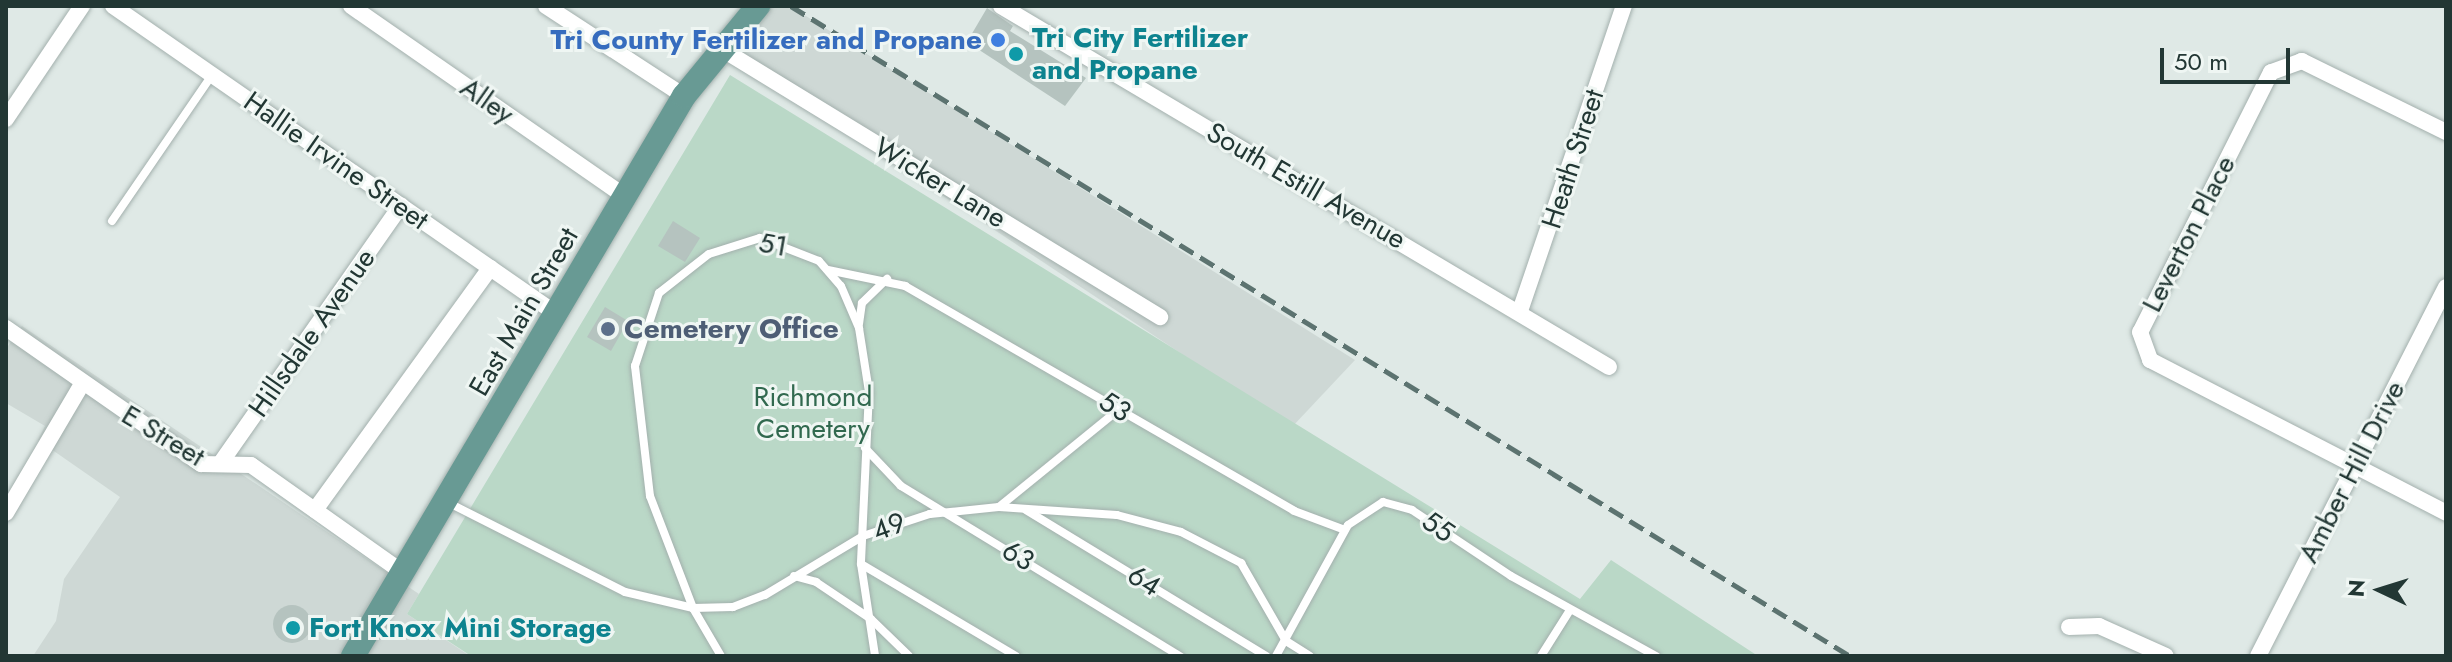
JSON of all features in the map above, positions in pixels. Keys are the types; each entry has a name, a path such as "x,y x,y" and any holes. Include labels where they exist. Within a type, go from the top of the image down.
{"main road":[{"name":"East Main Street","path":"353,656 448,502 684,96 720,48 758,6"}],"street":[{"path":"6,119 82,6"},
{"name":"Hallie Irvine Street","path":"113,6 558,315"},
{"name":"Alley","path":"351,6 624,196"},
{"path":"546,6 684,96"},
{"name":"South Estill Avenue","path":"1001,6 1520,311 1609,367"},
{"name":"Heath Street","path":"1520,311 1624,6"},
{"name":"Wicker Lane","path":"720,48 1160,317"},
{"name":"Leverton Place","path":"2446,132 2302,61 2271,72 2140,332 2150,360 2446,513"},
{"name":"Hillsdale Avenue","path":"222,461 401,205"},
{"path":"315,510 490,268"},
{"name":"Amber Hill Drive","path":"2258,656 2446,287"},
{"name":"E Street","path":"6,328 82,384 201,464 222,461 251,465 405,574"},
{"path":"6,513 82,384"},
{"path":"2069,627 2099,626 2166,656"}],"lane":[{"path":"112,221 212,75"},
{"name":"51","path":"693,608 661,531 644,462 635,366 649,305 672,281 737,241 789,244 827,269 859,328 868,371 861,564 875,656"},
{"name":"53","path":"827,269 887,279 1294,511 1345,530"},
{"path":"859,328 862,303 887,279"},
{"path":"999,507 1118,410"},
{"name":"63","path":"865,448 885,475 1180,656"},
{"name":"49","path":"448,502 625,592 693,608 733,607 863,536 946,511 999,507 1117,515 1213,546 1253,577 1286,641"},
{"name":"55","path":"1276,656 1345,530 1369,507 1397,503 1570,610 1656,656"},
{"name":"64","path":"1022,508 1266,656"},
{"path":"861,564 1016,656"},
{"path":"793,576 816,582 871,619 909,656"},
{"path":"693,608 721,656"},
{"path":"1541,656 1570,610"},
{"path":"1286,641 1310,656"}],"shaded area":[{"path":"758,6 790,6 1355,360 1292,427 720,48"},
{"path":"22,326 419,594 407,614 470,656 33,656 56,621 64,579 120,497 38,440 45,426 6,403 6,349"}],"green space":[{"name":"Richmond Cemetery","path":"730,75 1580,599 1611,560 1758,656 471,656 407,614"}],"building":[{"name":"Tri City Fertilizer and Propane","path":"987,8 1013,26 1010,31 1086,78 1065,106 967,42"},
{"path":"673,221 700,238 685,262 658,246"},
{"name":"Cemetery Office","path":"605,307 628,321 611,351 587,337"},
{"name":"Fort Knox Mini Storage","path":"292,605 305,611 311,624 305,637 292,643 279,637 273,624 279,611"}],"railway":[{"path":"791,6 1850,656"}],"place":[{"name":"Tri County Fertilizer and Propane","path":"998,40"},
{"name":"Tri City Fertilizer and Propane","path":"1016,54"},
{"name":"Cemetery Office","path":"608,329"},
{"name":"Fort Knox Mini Storage","path":"293,628"}]}
